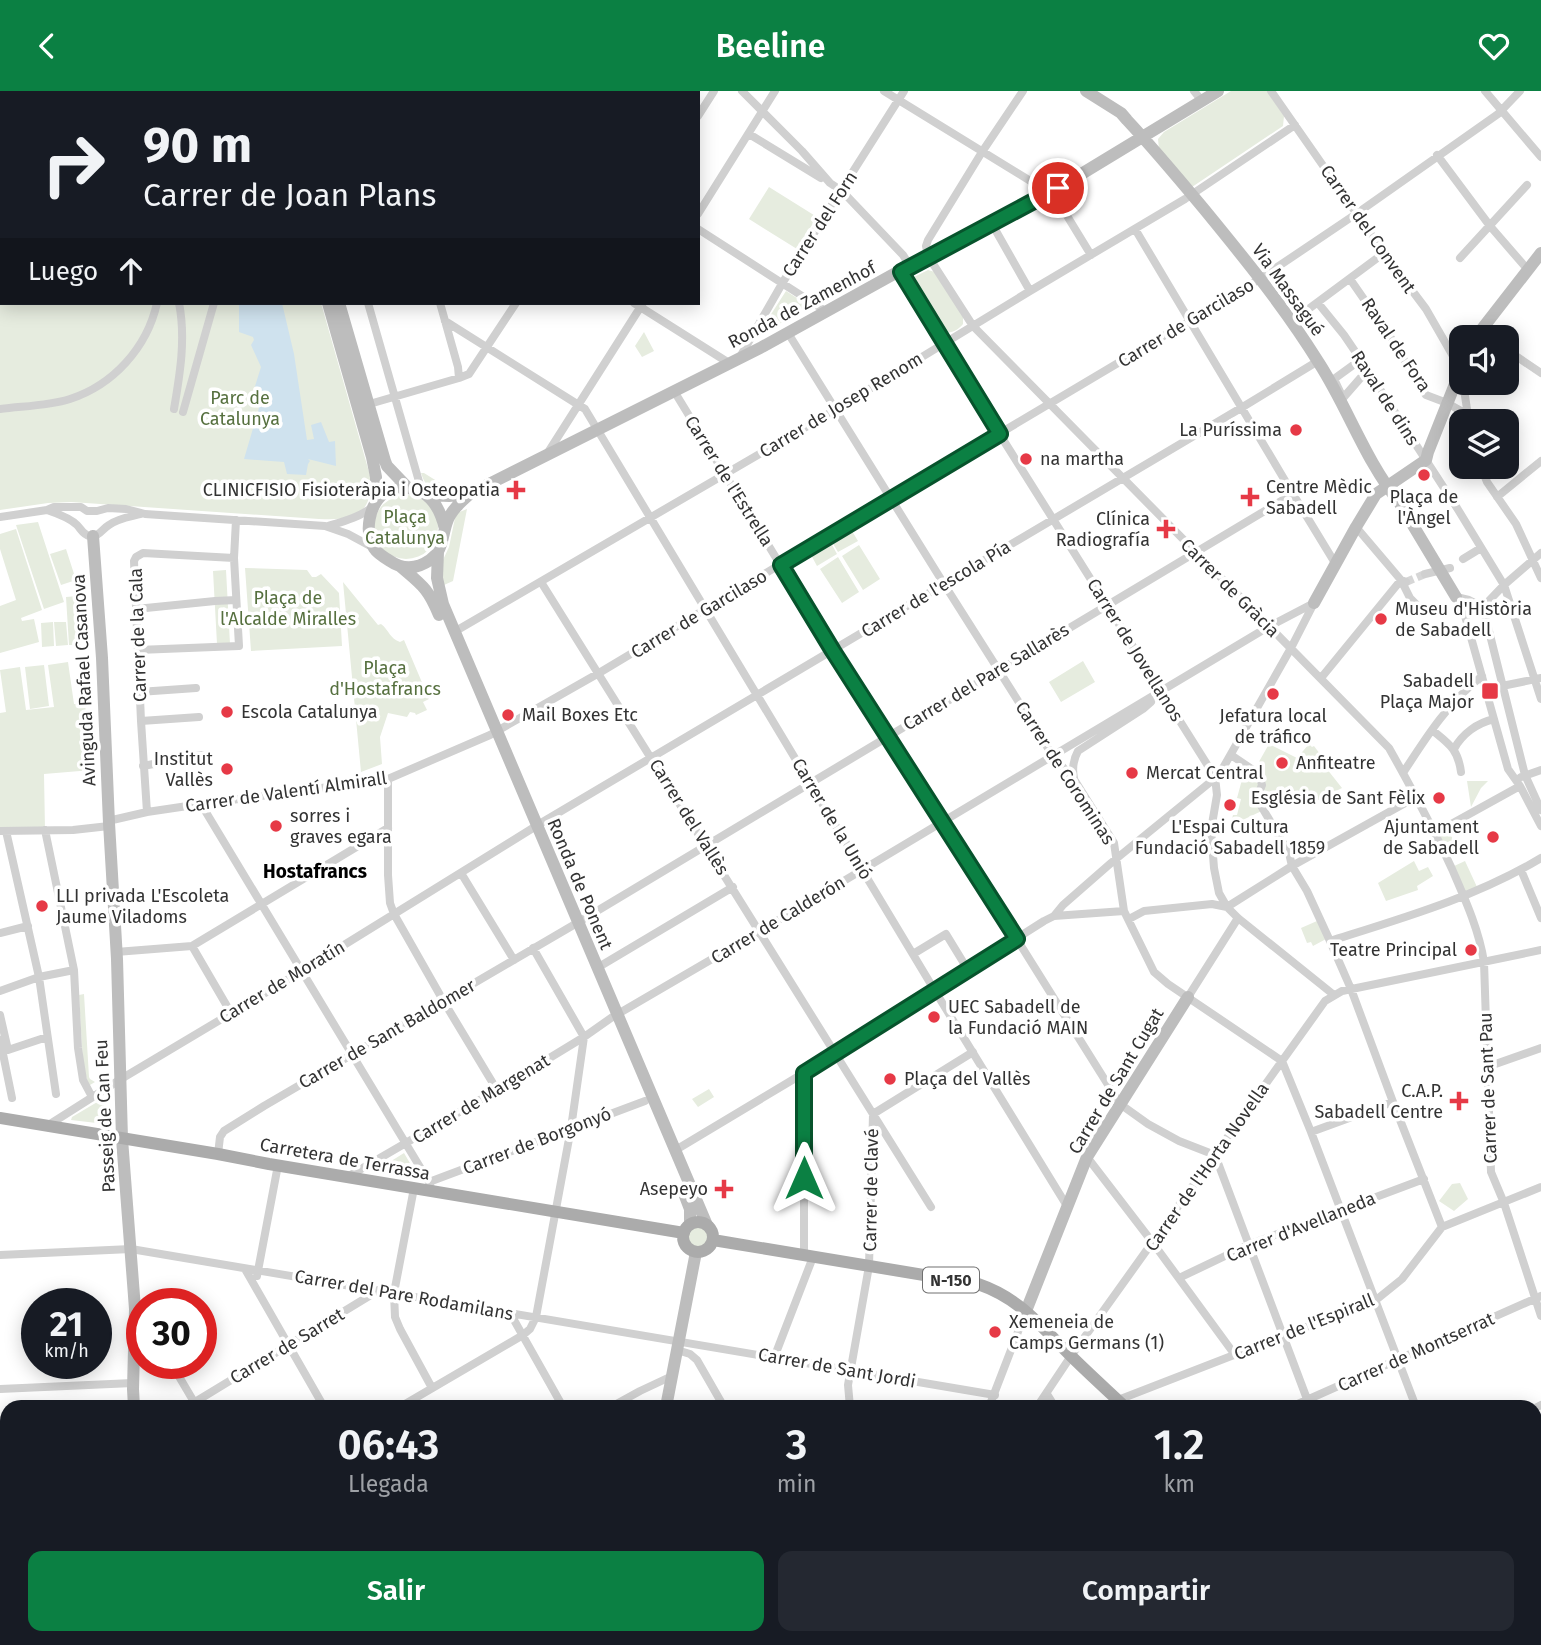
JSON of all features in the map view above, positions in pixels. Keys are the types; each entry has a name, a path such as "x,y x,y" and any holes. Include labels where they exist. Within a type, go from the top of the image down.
{"main road":[{"name":"Via Massagué","path":"1086,91 1121,113 1143,136 1261,278 1318,361 1360,442 1445,569 1456,597"},
{"name":"Ronda de Zamenhof","path":"445,530 450,515 471,493 734,361 1051,193 1143,136 1199,94 1218,91"},
{"path":"1489,325 1541,253"},
{"path":"329,305 363,406 387,466 408,488"},
{"path":"340,305 375,470 375,504 369,524 374,548 401,567 411,568 430,560 438,552 445,530 440,513 425,493 408,488 391,490 384,493 375,504"},
{"path":"1314,603 1376,494 1386,483 1426,460 1451,395"},
{"name":"Ronda de Zamenhof","path":"425,493 449,496 471,493"},
{"name":"Avinguda Rafael Casanova","path":"98,532 109,823"},
{"name":"Ronda de Ponent","path":"438,552 438,586 443,604 493,733 614,1017 707,1225"},
{"name":"Ronda de Ponent","path":"401,567 422,585 430,596 493,733"},
{"name":"Passeig de Can Feu","path":"109,823 122,1139 133,1288"},
{"name":"Ronda de Ponent","path":"574,924 597,968 645,1101 690,1209 687,1229"},
{"name":"Carrer de Sant Cugat","path":"1026,1311 1087,1157 1188,997"},
{"name":"Carretera de Terrassa","path":"0,1118 414,1188 430,1187 555,1212 687,1229"},
{"path":"698,1222 707,1225 713,1240 708,1248 696,1252 690,1250 685,1244 687,1229 698,1222"},
{"name":"N-150","path":"713,1240 978,1284 993,1289 1026,1311 1117,1400"},
{"path":"667,1400 696,1252"},
{"name":"Passeig de Can Feu","path":"133,1379 134,1400"}],"street":[{"path":"700,113 714,91"},
{"path":"742,91 830,183"},
{"path":"700,211 775,91"},
{"path":"884,91 1051,193 1091,255"},
{"name":"Carrer del Forn","path":"734,361 904,91"},
{"path":"928,256 928,240 1023,91"},
{"name":"Carrer del Convent","path":"1271,91 1426,309 1449,349"},
{"path":"1485,91 1541,157"},
{"name":"Carrer de Garcilaso","path":"493,733 599,673 1261,278 1501,110 1520,91"},
{"name":"Carrer de Josep Renom","path":"454,632 835,410 1192,195 1295,125"},
{"path":"749,134 830,183"},
{"path":"1437,155 1490,226 1528,269"},
{"name":"Carrer de Jovellanos","path":"830,183 842,191 903,254 905,269 943,344 1215,777"},
{"path":"1460,258 1527,185"},
{"path":"992,224 1030,291"},
{"path":"1135,229 1335,563"},
{"path":"700,230 827,312"},
{"path":"1291,322 1384,253"},
{"name":"Carrer de Gràcia","path":"928,256 973,326 1389,748 1435,833"},
{"name":"Raval de Fora","path":"1350,279 1426,395 1455,409"},
{"name":"Raval de dins","path":"1318,303 1344,335 1504,585 1538,679 1541,699"},
{"path":"0,409 69,399 102,383 119,371 140,344 156,305"},
{"path":"174,409 182,349 179,305"},
{"path":"183,412 213,305"},
{"path":"369,305 425,493"},
{"path":"441,305 459,379"},
{"path":"363,406 469,374 515,305"},
{"path":"546,457 639,305"},
{"path":"642,305 734,361"},
{"name":"Carrer de la Unió","path":"445,321 585,409 1067,1206"},
{"name":"Carrer de Corominas","path":"788,333 1053,756 1075,781 1114,843 1127,915 1154,972 1282,1061"},
{"path":"1519,358 1541,373"},
{"name":"Carrer de l'escola Pía","path":"517,838 1318,361"},
{"name":"Carrer de l'Estrella","path":"674,391 833,651 1120,1104"},
{"path":"1497,498 1541,461"},
{"path":"1486,479 1516,524 1541,578"},
{"name":"Carrer del Pare Sallarès","path":"574,924 1293,494"},
{"path":"326,526 351,519 375,504"},
{"path":"0,517 54,507 81,507 87,511 125,509 145,514 326,526 374,548"},
{"path":"47,510 72,521 86,535 98,532 120,519 145,514"},
{"path":"79,527 79,519 87,511"},
{"path":"97,511 103,517 98,532"},
{"path":"138,650 239,646 234,558 236,520"},
{"path":"1356,527 1403,581 1410,598 1423,611"},
{"path":"1463,559 1481,548"},
{"name":"Carrer de la Cala","path":"147,812 133,566 136,557 142,553 234,558"},
{"path":"1483,607 1541,553"},
{"path":"1425,575 1445,569"},
{"path":"1321,678 1403,581"},
{"name":"Carrer del Vallès","path":"541,582 835,1052"},
{"path":"1456,597 1483,607 1525,775 1541,810"},
{"path":"1456,597 1462,609 1508,769 1541,826"},
{"path":"135,609 236,600"},
{"path":"674,1151 1054,916 1062,905 1219,775 1314,603"},
{"name":"Carrer de Calderón","path":"614,1017 1269,627 1314,603"},
{"path":"1403,773 1450,705 1482,676"},
{"path":"1503,686 1538,679"},
{"path":"139,692 196,688"},
{"name":"Carrer de Calderón","path":"1053,756 1069,755 1078,751 1143,709 1161,692"},
{"path":"141,722 199,717"},
{"path":"1454,749 1458,741 1480,723 1494,719"},
{"path":"1432,730 1454,749 1461,772"},
{"name":"Carrer de Valentí Almirall","path":"3,831 45,830 109,823 147,812 388,779 493,733"},
{"path":"1075,781 1074,760 1078,751"},
{"path":"143,766 201,755"},
{"path":"1231,755 1259,774 1262,785 1258,795 1260,804 1289,853 1292,866 1331,941 1442,1227 1541,1187"},
{"path":"1435,833 1469,815 1518,783 1525,775 1541,770"},
{"path":"1215,777 1217,795 1211,830 1219,893 1227,907 1238,918 1334,995"},
{"path":"388,779 390,903 444,1002 497,1090"},
{"path":"1054,916 1127,915 1212,904 1227,907 1292,866 1416,797"},
{"path":"201,804 430,1187"},
{"path":"116,952 189,946 388,828"},
{"path":"45,830 74,970 78,1048 83,1080 92,1097"},
{"path":"3,831 39,977 56,1094"},
{"name":"Carrer de Sant Pau","path":"1435,833 1464,896 1481,945 1484,962 1490,1172 1538,1298 1541,1316"},
{"name":"Carrer de Moratín","path":"47,1126 517,838"},
{"path":"1331,941 1464,896 1541,858"},
{"path":"1521,870 1541,918"},
{"path":"461,873 514,960"},
{"path":"597,968 733,887"},
{"name":"Carrer de Sant Cugat","path":"1188,997 1238,918"},
{"name":"Carrer de Sant Baldomer","path":"218,1154 220,1136 224,1131 574,924"},
{"path":"0,933 28,926"},
{"path":"913,954 946,935 968,970"},
{"path":"189,946 231,1013"},
{"path":"412,1400 523,1335 530,1329 536,1317 571,1128 584,1037 533,948"},
{"name":"Carrer de l'Horta Novella","path":"1042,1400 1325,1001 1342,991 1541,950"},
{"path":"0,991 39,977 74,970"},
{"path":"0,1015 12,1098"},
{"name":"Carrer de Margenat","path":"349,1176 497,1090 614,1017"},
{"path":"3,1044 47,1037"},
{"path":"1487,1067 1541,1048"},
{"path":"835,1052 932,1207"},
{"path":"873,1114 973,1052"},
{"path":"1282,1061 1413,1400"},
{"path":"774,1357 808,1256 804,1073"},
{"name":"Carrer de Borgonyó","path":"430,1187 571,1128 645,1101"},
{"path":"1311,1132 1393,1102"},
{"path":"1120,1104 1179,1141 1215,1155 1308,1400"},
{"name":"Carrer de Clavé","path":"849,1400 848,1385 869,1266 873,1114"},
{"path":"1087,1157 1235,1355"},
{"path":"255,1286 278,1165"},
{"name":"Carrer d'Avellaneda","path":"1179,1278 1248,1245 1424,1179"},
{"path":"414,1188 394,1293 395,1318 432,1388"},
{"name":"Carrer de l'Espirall","path":"1130,1400 1235,1355 1376,1300 1402,1279 1442,1227"},
{"name":"Carrer del Pare Rodamilans","path":"0,1255 131,1249 536,1317 677,1346"},
{"path":"245,1269 320,1400"},
{"name":"Carrer de Sarret","path":"204,1400 379,1290"},
{"name":"Carrer de Montserrat","path":"1315,1400 1398,1359 1538,1298"},
{"path":"992,1400 1026,1311"},
{"path":"510,1313 559,1400"},
{"path":"677,1346 694,1356 720,1400"},
{"name":"Carrer de Sant Jordi","path":"677,1346 774,1357 995,1395"},
{"path":"624,1400 672,1376"},
{"path":"181,1379 193,1400"},
{"path":"0,1389 133,1383"},
{"path":"1046,1394 1050,1400"}],"green space":[{"path":"1231,91 1267,91 1284,116 1283,126 1192,187 1159,149 1158,139 1164,132"},
{"path":"769,187 817,217 797,249 749,219"},
{"path":"928,270 935,272 963,317 963,324 954,331 942,331 913,285 914,277"},
{"path":"786,291 811,307 757,336"},
{"name":"Parc de Catalunya","path":"0,305 322,305 371,479 368,502 357,514 341,519 319,519 71,502 0,510"},
{"path":"644,332 654,351 642,357 635,346"},
{"path":"421,473 448,488 453,488 454,491 429,487"},
{"name":"Plaça Catalunya","path":"406,495 424,501 432,509 438,527 432,545 424,553 406,559 388,553 380,545 374,527 380,509 388,501"},
{"path":"467,509 453,581 444,585 441,577 442,562 449,547 455,518 457,513"},
{"path":"38,522 64,602 44,609 16,525"},
{"path":"16,529 42,610 21,618 22,621 34,619 39,642 0,653 0,606 16,600 0,549 0,534"},
{"path":"852,531 858,541 838,552 832,542"},
{"path":"831,543 837,554 817,566 811,555"},
{"path":"859,545 880,579 863,590 842,556"},
{"path":"66,549 76,580 61,585 50,554"},
{"path":"838,557 859,592 842,603 820,569"},
{"name":"Plaça de l'Alcalde Miralles","path":"245,568 307,570 312,577 321,574 339,593 342,646 251,651"},
{"path":"226,570 230,644 217,644 213,571"},
{"name":"Plaça d'Hostafrancs","path":"343,582 378,625 381,624 397,641 404,640 429,699 423,702 427,710 416,715 410,712 407,717 388,713 380,737 382,764 361,772"},
{"path":"78,596 81,645 69,645 66,597"},
{"path":"53,622 54,646 42,647 41,623"},
{"path":"54,622 66,622 68,645 56,646"},
{"path":"1083,661 1095,682 1061,702 1049,682"},
{"path":"68,662 74,704 85,704 92,770 44,774 45,830 0,831 0,713 6,712 0,670 20,667 26,710 54,707 48,665"},
{"path":"44,665 49,706 30,709 25,667"},
{"path":"1269,744 1297,758 1309,744 1314,746 1326,762 1323,764 1342,788 1312,803 1263,797 1268,808 1230,826 1233,815 1237,815 1241,799 1237,798 1243,776 1239,775 1241,770 1237,768 1241,759 1256,767"},
{"path":"1467,781 1488,781 1471,807"},
{"path":"1448,830 1459,851 1449,856 1438,836"},
{"path":"1414,861 1419,871 1428,867 1433,876 1417,886 1418,890 1386,901 1378,883"},
{"path":"1465,861 1477,887 1464,893 1452,867"},
{"path":"1317,921 1326,939 1313,946 1311,942 1307,943 1301,928"},
{"path":"84,994 89,1077 95,1082 90,1085 83,1064 79,995"},
{"path":"709,1089 714,1097 698,1107 692,1099"},
{"path":"104,1098 105,1124 71,1120 72,1117"},
{"path":"404,1153 417,1179 372,1173"},
{"path":"1460,1183 1468,1199 1454,1211 1439,1201 1452,1184"},
{"path":"698,1223 709,1227 713,1238 709,1249 698,1253 687,1249 683,1238 687,1227"}],"water":[{"path":"239,305 282,305 294,354 307,440 314,439 311,425 321,422 329,442 335,441 336,466 308,459 310,461 306,475 287,474 284,462 244,459 259,408 251,399 261,367 251,345 253,337 239,332"}],"tunnel":[{"path":"1406,582 1425,574"}],"place":[{"name":"La Puríssima","path":"1296,430"},
{"name":"na martha","path":"1026,459"},
{"name":"Plaça de l'Àngel","path":"1424,475"},
{"name":"CLINICFISIO Fisioteràpia i Osteopatia","path":"516,490"},
{"name":"Centre Mèdic Sabadell","path":"1250,497"},
{"name":"Clínica Radiografía","path":"1166,529"},
{"name":"Museu d'Història de Sabadell","path":"1381,619"},
{"name":"Sabadell Plaça Major","path":"1490,691"},
{"name":"Jefatura local de tráfico","path":"1273,694"},
{"name":"Escola Catalunya","path":"227,712"},
{"name":"Mail Boxes Etc","path":"508,715"},
{"name":"Anfiteatre","path":"1282,763"},
{"name":"Institut Vallès","path":"227,769"},
{"name":"Mercat Central","path":"1132,773"},
{"name":"Església de Sant Fèlix","path":"1439,798"},
{"name":"L'Espai Cultura Fundació Sabadell 1859","path":"1230,805"},
{"name":"sorres i graves egara","path":"276,826"},
{"name":"Ajuntament de Sabadell","path":"1493,837"},
{"name":"LLI privada L'Escoleta Jaume Viladoms","path":"42,906"},
{"name":"Teatre Principal","path":"1471,950"},
{"name":"UEC Sabadell de la Fundació MAIN","path":"934,1017"},
{"name":"Plaça del Vallès","path":"890,1079"},
{"name":"C.A.P. Sabadell Centre","path":"1459,1101"},
{"name":"Asepeyo","path":"724,1189"},
{"name":"Xemeneia de Camps Germans (1)","path":"995,1332"}],"district":[{"name":"Hostafrancs","path":"315,871"}],"route":[{"path":"804,1178 804,1073 1017,939 781,565 1000,434 901,272 1058,188"}]}
